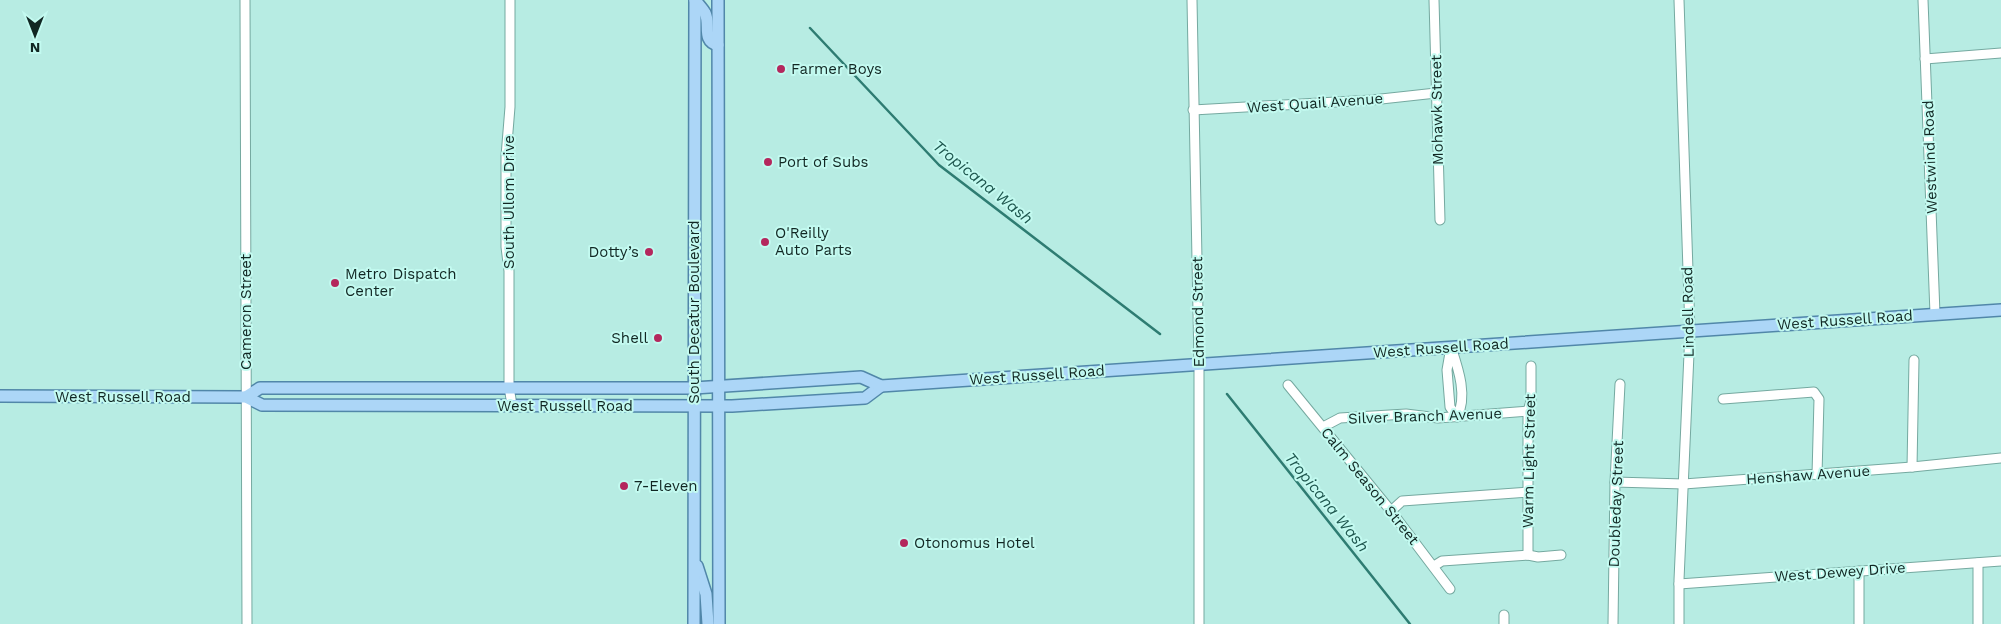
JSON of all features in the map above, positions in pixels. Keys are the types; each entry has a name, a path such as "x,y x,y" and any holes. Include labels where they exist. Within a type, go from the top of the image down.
{"main road":[{"name":"South Decatur Boulevard","path":"694,624 695,0"},
{"path":"695,0 706,14 708,40 712,44 718,45"},
{"name":"South Decatur Boulevard","path":"718,0 719,624"},
{"name":"West Russell Road","path":"246,397 260,388 694,388 860,377 881,386 2001,310"},
{"name":"West Russell Road","path":"0,396 246,397 262,405 718,406 865,398 881,386"},
{"path":"694,558 706,594 708,624"}],"street":[{"name":"Cameron Street","path":"245,0 247,624"},
{"name":"South Ullom Drive","path":"510,0 510,108 506,156 506,247 509,271 509,387 512,405"},
{"name":"Edmond Street","path":"1192,0 1199,364 1199,624"},
{"name":"Mohawk Street","path":"1434,0 1440,220"},
{"name":"Lindell Road","path":"1678,0 1690,331 1679,584 1680,624"},
{"name":"Westwind Road","path":"1923,0 1935,314"},
{"path":"1925,59 2001,53"},
{"name":"West Quail Avenue","path":"1193,110 1372,100 1436,93"},
{"path":"1451,347 1459,370 1462,407 1457,417"},
{"path":"1912,467 1914,360"},
{"name":"Warm Light Street","path":"1528,555 1528,411 1531,401 1531,366"},
{"name":"Calm Season Street","path":"1288,384 1391,511 1450,589"},
{"name":"Doubleday Street","path":"1613,624 1615,482 1620,384"},
{"path":"1723,399 1814,392 1819,399 1817,475"},
{"name":"Silver Branch Avenue","path":"1323,427 1340,418 1406,414 1438,418 1528,411"},
{"name":"Henshaw Avenue","path":"1615,482 1684,484 1817,475 2001,458"},
{"path":"1391,511 1402,501 1528,492"},
{"path":"1434,566 1442,561 1528,555 1538,557 1561,555"},
{"name":"West Dewey Drive","path":"1679,584 2001,562"},
{"path":"1978,563 1978,624"},
{"path":"1859,571 1859,624"}],"waterway":[{"name":"Tropicana Wash","path":"810,28 939,165 1160,334"},
{"name":"Tropicana Wash","path":"1227,394 1410,624"}],"place":[{"name":"Farmer Boys","path":"781,69"},
{"name":"Port of Subs","path":"768,162"},
{"name":"O'Reilly Auto Parts","path":"765,242"},
{"name":"Dotty’s","path":"649,252"},
{"name":"Metro Dispatch Center","path":"335,283"},
{"name":"Shell","path":"658,338"},
{"name":"7-Eleven","path":"624,486"},
{"name":"Otonomus Hotel","path":"904,543"}]}
